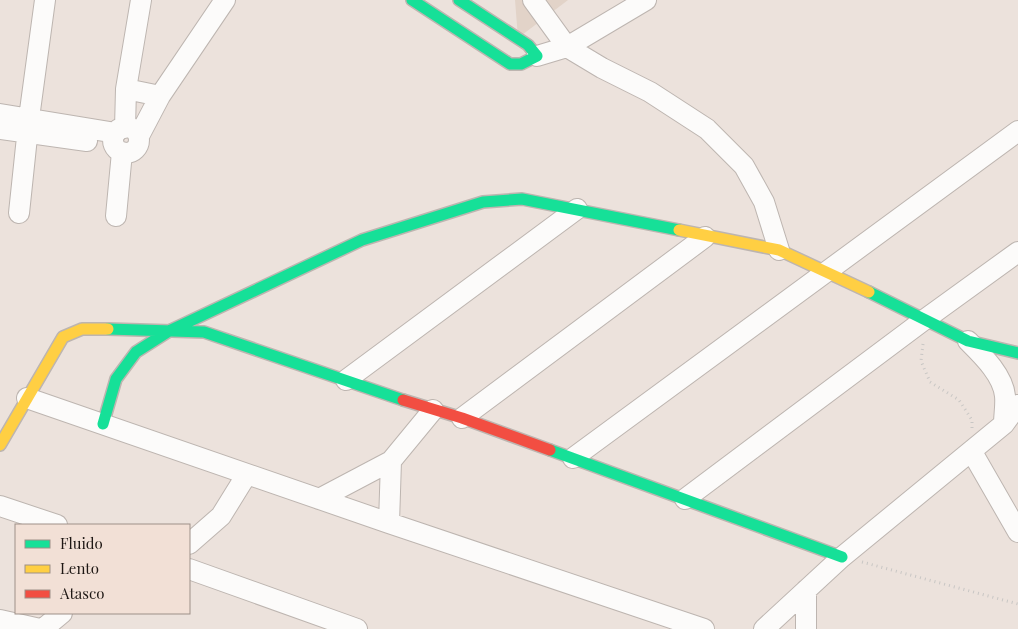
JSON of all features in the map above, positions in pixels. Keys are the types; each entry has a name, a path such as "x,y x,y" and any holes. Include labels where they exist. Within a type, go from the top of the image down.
{"street":[{"path":"19,213 28,125 45,0"},
{"path":"116,216 126,88 141,0"},
{"path":"123,139 160,96 225,0"},
{"path":"412,0 510,64 518,66 526,64 537,56 567,47 646,0"},
{"path":"459,0 528,46 537,56"},
{"path":"534,0 567,47 602,68 650,92 707,129 744,166 764,202 779,250"},
{"path":"126,88 160,96"},
{"path":"0,114 28,125 123,139"},
{"path":"0,129 28,125"},
{"path":"573,458 1018,131"},
{"path":"103,424 116,379 136,352 169,331 362,240 483,202 522,199 705,237 779,250 968,341 1018,352"},
{"path":"346,380 577,209"},
{"path":"462,418 705,237"},
{"path":"685,499 1018,252"},
{"path":"0,446 63,337 69,333 89,328 204,332 432,410 462,418 842,557"},
{"path":"968,341 982,355 997,376 1005,395 1004,424"},
{"path":"27,398 704,629"},
{"path":"764,629 842,557 1004,424 1018,405"},
{"path":"320,499 391,461 432,410"},
{"path":"972,452 1018,532"},
{"path":"389,523 391,461"},
{"path":"190,543 221,516 247,474"},
{"path":"0,506 54,524"},
{"path":"190,570 357,629"},
{"path":"806,590 806,629"},
{"path":"0,620 41,629 61,614"}],"path":[{"path":"924,320 921,361 930,382 959,400 972,420 972,452"},
{"path":"842,557 1018,604"}],"shaded area":[{"path":"515,0 568,0 518,38"}],"traffic: fast":[{"path":"412,0 510,64 521,64 537,56 528,45 459,0"},
{"path":"103,424 116,379 136,352 169,331 362,240 483,202 522,199 679,230"},
{"path":"869,292 968,341 1018,353"},
{"path":"108,329 204,332 403,400"},
{"path":"550,450 842,557"}],"traffic: slow":[{"path":"679,230 779,250 869,292"},
{"path":"0,445 63,337 82,329 108,329"}],"traffic: jam":[{"path":"403,400 462,418 550,450"}]}
